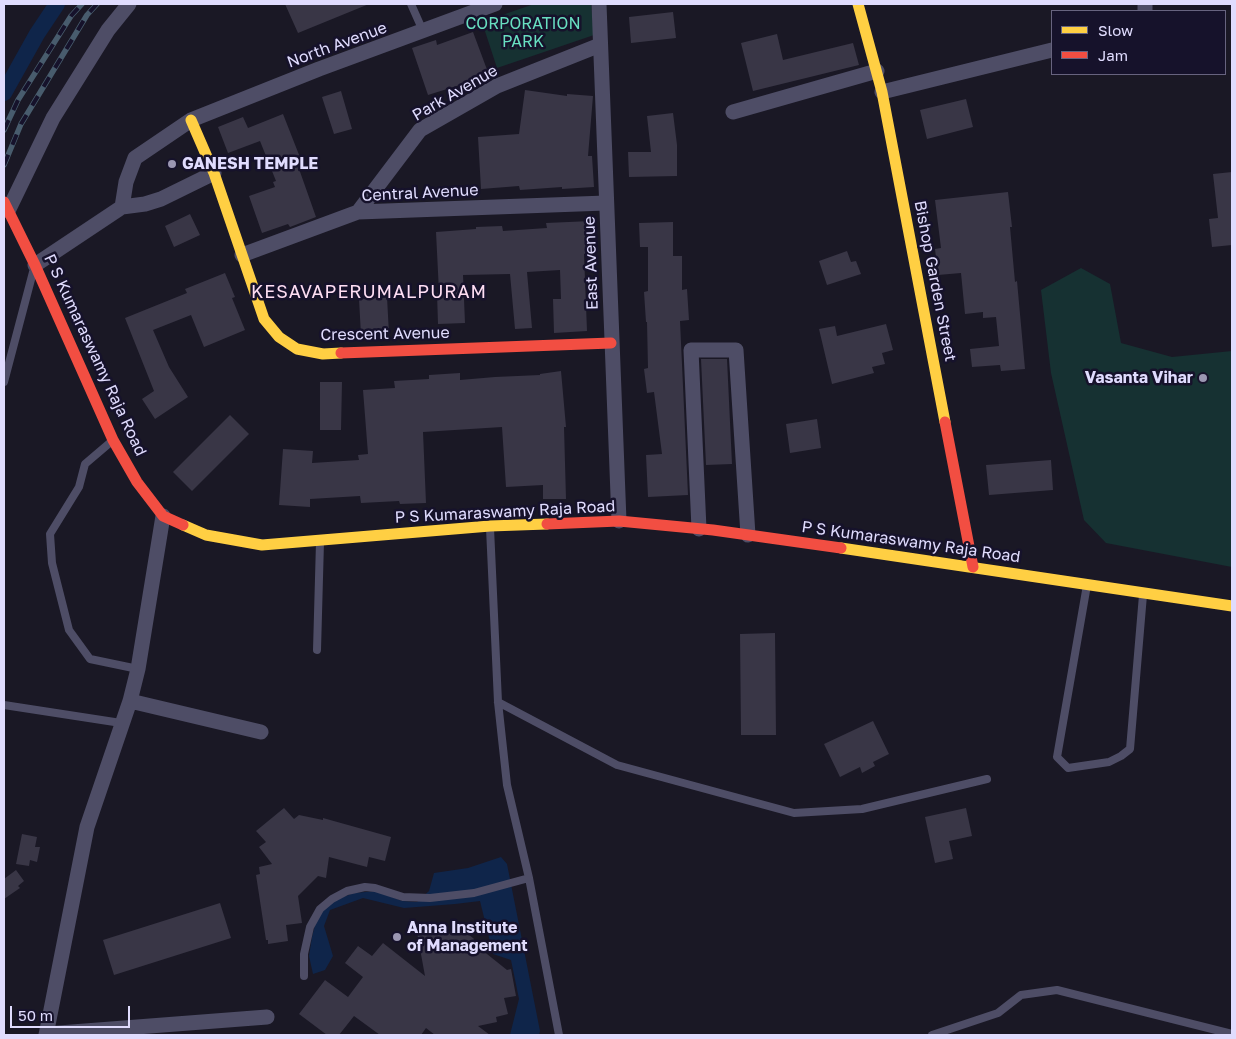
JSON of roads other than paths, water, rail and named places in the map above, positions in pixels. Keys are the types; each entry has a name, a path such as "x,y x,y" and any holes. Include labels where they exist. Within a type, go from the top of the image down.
{"street":[{"path":"6,206 53,118 108,30 129,4"},
{"name":"North Avenue","path":"122,208 126,182 135,158 191,120 319,69 495,4"},
{"name":"East Avenue","path":"598,4 618,521"},
{"name":"Bishop Garden Street","path":"858,4 882,92 974,567"},
{"name":"Park Avenue","path":"358,212 420,130 497,86 600,45"},
{"path":"882,92 1051,50"},
{"path":"733,112 877,71"},
{"name":"Crescent Avenue","path":"191,120 214,173 264,319 279,337 296,349 323,354 611,343"},
{"path":"35,265 122,208 161,199 214,173"},
{"name":"Central Avenue","path":"242,255 358,212 606,203"},
{"name":"P S Kumaraswamy Raja Road","path":"6,206 35,265 113,440 137,482 163,516 206,535 262,545 490,526 618,521 748,535 1232,606"},
{"path":"699,529 691,350 736,350 748,535"},
{"path":"163,516 138,668 130,701 87,827 46,1035 267,1017"},
{"path":"130,701 260,732"}],"lane":[{"path":"411,4 423,31"},
{"path":"4,382 35,265"},
{"path":"113,440 85,464 79,487 50,534 52,563 69,630 90,659 138,668"},
{"path":"490,526 498,702 507,785 529,878 559,1035"},
{"path":"317,650 320,540"},
{"path":"1087,584 1057,757 1068,768 1109,762 1121,756 1130,748 1144,593"},
{"path":"498,702 617,765 794,813 862,809 987,779"},
{"path":"4,706 121,723"},
{"path":"304,976 304,954 310,927 320,909 346,891 365,887 403,897 430,898 474,893 529,878"},
{"path":"932,1035 998,1013 1021,995 1057,990 1232,1034"}],"water":[{"path":"501,857 507,864 540,1031 539,1035 510,1035 519,999 511,960 493,954 480,901 404,908 363,898 330,910 324,926 333,956 325,970 313,974 309,956 318,913 335,900 354,893 377,891 402,901 417,902 429,891 434,873 468,868"}],"waterway":[{"path":"4,93 37,34 57,4"}],"railway":[{"path":"4,130 18,100 71,16 82,4"},
{"path":"4,165 21,124 87,15 97,4"}],"place":[{"name":"GANESH TEMPLE","path":"172,164"},
{"name":"Vasanta Vihar","path":"1203,378"},
{"name":"Anna Institute of Management","path":"397,937"}],"district":[{"name":"KESAVAPERUMALPURAM","path":"369,292"}],"park label":[{"name":"CORPORATION PARK","path":"523,33"}]}
